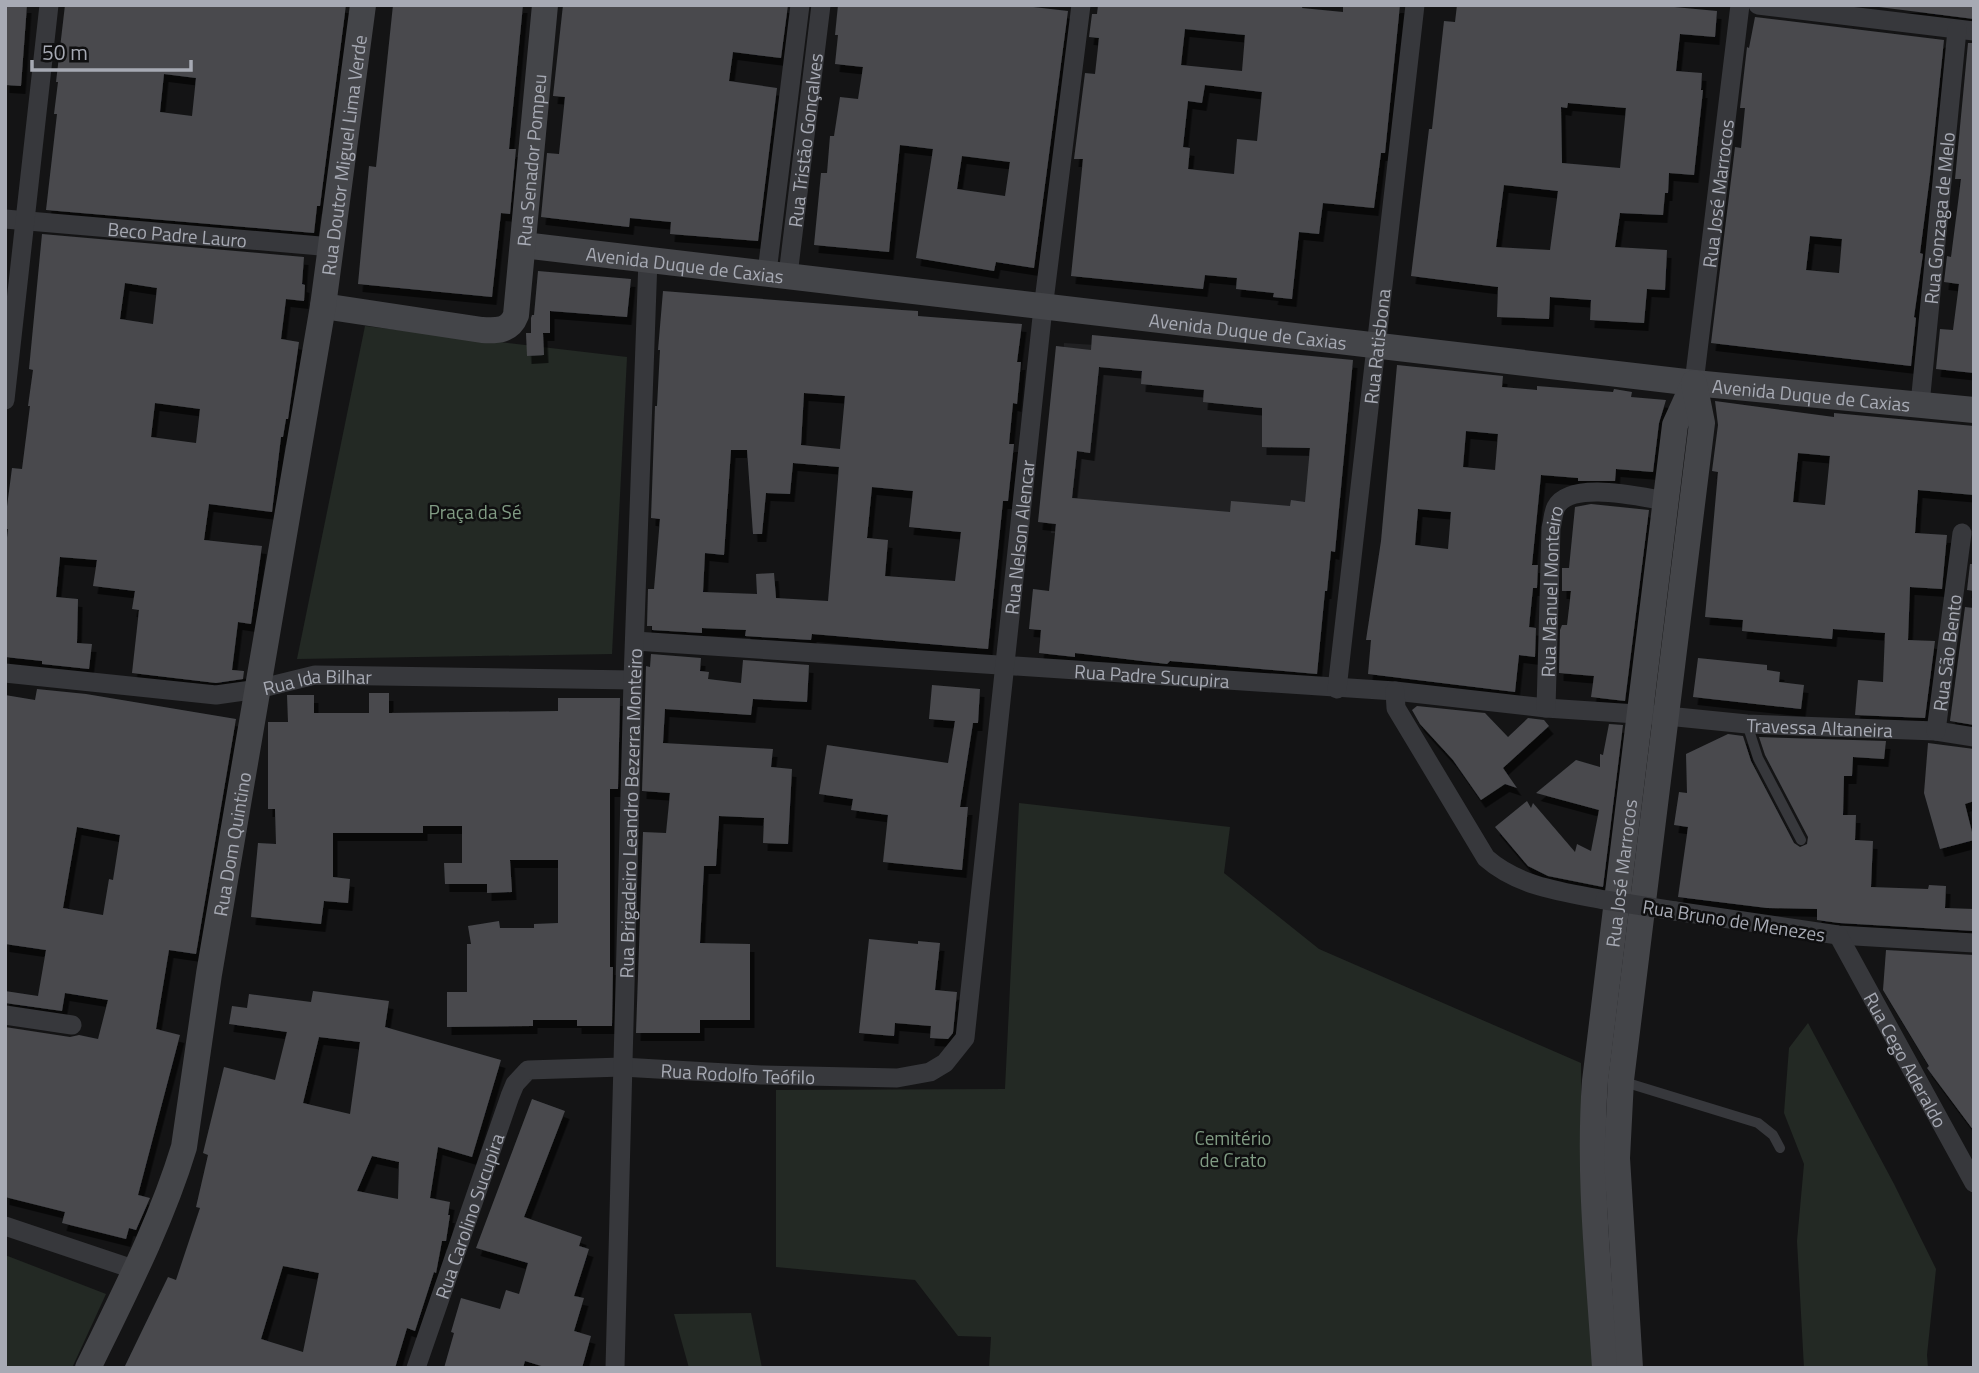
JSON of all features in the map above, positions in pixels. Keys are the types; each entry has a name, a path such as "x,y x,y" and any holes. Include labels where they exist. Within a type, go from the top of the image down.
{"main road":[{"name":"Rua Doutor Miguel Lima Verde","path":"323,306 363,5"},
{"name":"Rua Senador Pompeu","path":"323,306 492,331 509,326 516,316 545,5"},
{"name":"Avenida Duque de Caxias","path":"523,245 1694,383 1974,410"},
{"name":"Rua Dom Quintino","path":"88,1368 136,1269 177,1172 184,1147 209,974 323,306"},
{"name":"Rua José Marrocos","path":"1630,1368 1592,1129 1595,1082 1675,425 1694,383"},
{"name":"Rua José Marrocos","path":"1605,1368 1608,1228 1617,1158 1621,1080 1702,423 1694,383"}],"street":[{"path":"5,400 15,219 49,5"},
{"name":"Rua Tristão Gonçalves","path":"777,274 800,5"},
{"name":"Rua Tristão Gonçalves","path":"777,274 821,5"},
{"name":"Rua Nelson Alencar","path":"945,1063 965,1038 967,1027 1043,305 1081,5"},
{"name":"Rua Ratisbona","path":"1337,688 1416,5"},
{"name":"Rua José Marrocos","path":"1694,383 1740,5"},
{"path":"1758,5 1965,30"},
{"name":"Rua Gonzaga de Melo","path":"1920,404 1965,30"},
{"name":"Beco Padre Lauro","path":"15,219 331,247"},
{"name":"Rua Brigadeiro Leandro Bezerra Monteiro","path":"615,1368 633,680 648,259"},
{"name":"Rua Manuel Monteiro","path":"1546,708 1551,528 1557,506 1569,496 1586,492 1666,500"},
{"name":"Rua São Bento","path":"1936,731 1962,533"},
{"name":"Rua Padre Sucupira","path":"635,641 1395,691 1546,708 1667,716"},
{"name":"Rua Ida Bilhar","path":"5,673 216,695 258,689 315,675 633,680"},
{"name":"Rua Bruno de Menezes","path":"1395,691 1396,708 1486,858 1519,880 1605,900 1838,936 1974,943"},
{"name":"Travessa Altaneira","path":"1667,716 1747,724 1936,731 1974,737"},
{"name":"Rua Cego Aderaldo","path":"1838,936 1974,1183"},
{"path":"5,1015 72,1025"},
{"name":"Rua Rodolfo Teófilo","path":"528,1070 622,1068 897,1078 930,1072 945,1063"},
{"name":"Rua Carolino Sucupira","path":"416,1368 509,1096 515,1084 528,1070"},
{"path":"5,1226 136,1269"}],"lane":[{"path":"1747,724 1758,758 1801,840"},
{"path":"1621,1080 1758,1123 1773,1135 1780,1148"}],"shaded area":[{"path":"1064,343 1344,361 1331,551 1051,533"}],"green space":[{"name":"Praça da Sé","path":"365,326 627,357 612,654 297,659"},
{"name":"Cemitério de Crato","path":"1019,803 1230,827 1224,873 1319,949 1581,1063 1582,1180 1594,1368 989,1368 991,1337 958,1336 915,1280 776,1267 776,1090 1005,1089"},
{"path":"1808,1023 1936,1269 1928,1368 1804,1368 1797,1241 1804,1164 1784,1113 1789,1048"},
{"path":"5,1255 106,1294 72,1368 5,1368"},
{"path":"751,1313 762,1368 689,1368 674,1314"}],"building":[{"path":"5,5 27,5 21,86 5,85"},
{"path":"65,5 346,5 320,206 317,206 314,233 46,210 57,114 54,114","holes":["164,74 196,78 192,116 160,112"]},
{"path":"393,5 523,5 509,149 516,149 510,214 501,213 492,297 358,284 369,166 376,167"},
{"path":"563,5 788,5 781,58 733,52 729,81 777,88 758,241 670,234 671,222 630,218 629,227 541,217 547,153 559,154 565,97 553,96"},
{"path":"838,5 1016,5 1068,11 1034,268 996,262 994,271 916,258 933,149 900,145 889,252 814,245 821,173 827,173 830,136 834,136 840,97 858,99 863,67 835,64 838,35 835,35","holes":["962,156 1010,162 1005,196 957,189"]},
{"path":"1098,5 1303,5 1302,8 1343,12 1343,5 1400,5 1385,153 1381,153 1374,208 1323,203 1319,234 1299,232 1292,299 1273,297 1274,293 1236,289 1237,278 1205,275 1203,289 1071,276 1083,159 1074,159 1085,73 1095,74 1099,38 1089,37 1092,14 1097,14","holes":["1185,29 1245,35 1242,71 1181,65","1205,85 1262,92 1257,141 1237,139 1234,174 1188,169 1190,148 1183,147 1188,101 1202,103"]},
{"path":"1457,5 1653,5 1717,11 1715,37 1680,34 1676,71 1702,73 1703,90 1694,175 1669,173 1663,215 1620,213 1615,247 1667,250 1665,290 1647,289 1644,323 1590,320 1591,300 1550,297 1549,319 1497,317 1498,287 1411,276 1444,21 1455,22","holes":["1568,103 1626,108 1620,168 1562,163 1561,107 1567,108","1504,185 1558,191 1550,250 1496,247"]},
{"path":"1863,5 1974,5 1974,19"},
{"path":"1755,17 1944,40 1920,253 1923,254 1914,317 1911,366 1711,343 1735,147 1741,148 1745,108 1740,108 1747,47 1749,48","holes":["1810,236 1842,239 1839,273 1806,270"]},
{"path":"1968,43 1974,43 1974,373 1936,369 1940,329 1953,330 1959,284 1944,282 1947,256 1951,257 1961,179 1955,179"},
{"path":"42,234 304,257 304,301 286,299 281,339 299,342 288,419 281,437 272,512 209,504 204,540 262,546 251,624 238,622 232,670 244,671 243,679 216,683 132,673 139,610 132,609 135,591 93,586 97,560 60,557 56,597 78,599 77,643 92,644 89,669 5,657 5,555 8,529 5,529 5,522 12,468 22,469 33,370 29,369","holes":["125,283 157,288 153,324 120,319","155,403 200,409 196,443 151,437"]},
{"path":"538,271 631,279 627,317 550,311 550,333 531,333"},
{"path":"663,291 918,311 918,316 1022,324 1017,362 1021,362 1017,404 1013,403 1009,444 1014,444 1008,501 1003,501 988,649 812,634 811,640 745,636 746,630 702,628 702,633 652,630 652,626 647,626 648,589 654,589 660,519 651,518","holes":["804,393 845,396 840,449 801,445","731,450 747,450 753,534 762,534 766,493 790,494 793,463 839,467 828,601 776,598 774,573 756,574 757,594 703,592 705,553 724,555","872,487 913,491 909,527 961,532 955,581 885,576 888,540 867,538"]},
{"path":"526,333 543,333 544,355 527,356"},
{"path":"1092,335 1353,360 1335,552 1331,551 1325,591 1317,674 1170,661 1167,664 1075,653 1075,657 1039,653 1041,630 1029,629 1033,589 1049,591 1056,524 1038,522 1056,346 1091,350","holes":["1099,367 1142,371 1141,384 1204,390 1203,402 1262,408 1262,447 1310,448 1305,502 1291,500 1290,506 1231,501 1230,512 1072,498 1077,451 1090,453"]},
{"path":"1397,365 1503,376 1502,387 1537,390 1537,386 1613,392 1614,389 1632,392 1631,397 1666,400 1659,423 1653,472 1616,469 1615,481 1578,481 1578,478 1541,475 1532,565 1538,565 1537,588 1533,588 1529,627 1536,628 1535,657 1519,655 1515,692 1368,674 1371,640 1366,640 1381,541","holes":["1466,431 1498,434 1495,470 1463,467","1418,509 1451,512 1448,549 1415,545"]},
{"path":"1715,401 1834,417 1834,413 1974,426 1974,495 1918,490 1915,533 1947,535 1942,589 1910,587 1908,640 1935,641 1925,718 1855,715 1858,680 1883,682 1885,633 1833,629 1832,639 1742,631 1743,620 1705,617 1718,472 1712,471 1718,425","holes":["1798,453 1830,456 1825,505 1793,502"]},
{"path":"1591,504 1649,510 1625,701 1591,697 1594,676 1559,673 1560,630 1562,625 1567,625 1571,591 1562,591 1562,568 1569,568 1575,507"},
{"path":"1970,564 1974,564 1974,591 1967,590"},
{"path":"1965,607 1974,608 1974,725 1950,721"},
{"path":"651,654 701,658 700,671 709,672 708,679 741,683 743,660 809,665 807,702 753,699 751,715 665,709 663,743 773,749 771,767 792,769 788,844 763,843 764,818 719,816 716,866 704,866 700,943 750,944 750,1020 700,1020 700,1033 636,1033 643,832 666,833 670,793 642,791 646,666 650,667"},
{"path":"1698,658 1767,665 1767,670 1780,672 1779,682 1804,685 1801,709 1693,697"},
{"path":"932,685 980,689 978,723 973,723 960,807 968,807 962,870 883,862 888,815 851,810 853,799 819,794 827,745 948,763 955,721 929,719"},
{"path":"37,689 86,694 236,719 196,954 169,950 156,1029 180,1035 138,1195 150,1198 136,1230 129,1228 126,1239 62,1223 65,1212 5,1197 5,1027 98,1039 108,1000 65,993 62,1011 5,1003 5,991 38,996 46,950 5,944 5,695 35,700","holes":["77,827 120,835 113,880 109,879 103,915 63,908"]},
{"path":"369,693 389,693 389,713 558,711 558,698 620,698 618,789 610,789 612,1026 577,1026 577,1020 533,1020 533,1026 447,1027 447,992 467,992 467,944 471,944 468,926 499,921 500,928 534,928 534,924 558,923 558,860 510,860 512,892 487,893 487,884 445,884 444,863 462,863 462,826 423,826 423,833 333,833 333,877 350,879 348,903 324,901 321,924 251,917 258,843 276,844 275,809 268,809 268,722 288,722 287,695 314,695 314,713 369,713"},
{"path":"1417,706 1485,713 1508,737 1528,718 1544,720 1549,726 1503,768 1517,788 1505,784 1481,800 1453,760 1420,724 1412,710"},
{"path":"1609,724 1623,725 1603,887 1548,876 1528,866 1495,827 1527,801 1531,808 1533,803 1575,852 1577,844 1591,851 1599,810 1536,793 1576,760 1600,767 1600,754 1603,755"},
{"path":"1728,734 1743,736 1751,761 1794,843 1800,847 1807,844 1808,837 1765,755 1759,737 1886,741 1884,759 1853,757 1852,776 1844,776 1843,815 1856,815 1855,840 1873,841 1871,887 1928,889 1929,885 1946,886 1945,908 1974,909 1974,931 1839,923 1817,920 1817,909 1767,908 1678,897 1688,827 1674,825 1679,792 1687,793 1686,754"},
{"path":"1928,743 1974,749 1974,801 1965,804 1974,840 1940,849 1924,793"},
{"path":"869,939 918,944 918,941 940,943 935,990 957,992 953,1033 948,1039 930,1038 931,1026 895,1023 894,1036 859,1033"},
{"path":"1886,950 1974,955 1974,1131 1927,1068 1929,1066 1883,990"},
{"path":"313,991 389,1001 385,1027 501,1060 472,1157 438,1147 430,1198 450,1202 450,1215 446,1241 442,1241 436,1273 434,1272 415,1331 407,1328 395,1368 124,1368 168,1277 176,1280 200,1208 196,1207 208,1155 203,1153 224,1067 275,1080 287,1032 229,1024 232,1006 247,1008 249,994 311,1002","holes":["319,1037 360,1042 350,1114 303,1103","372,1156 399,1162 398,1199 357,1191","283,1266 319,1273 303,1352 261,1339"]},
{"path":"532,1099 565,1111 524,1217 582,1237 579,1246 589,1249 574,1296 584,1298 574,1331 591,1336 582,1368 548,1368 525,1361 523,1368 444,1368 461,1298 500,1309 506,1290 519,1294 528,1263 476,1248"}]}
